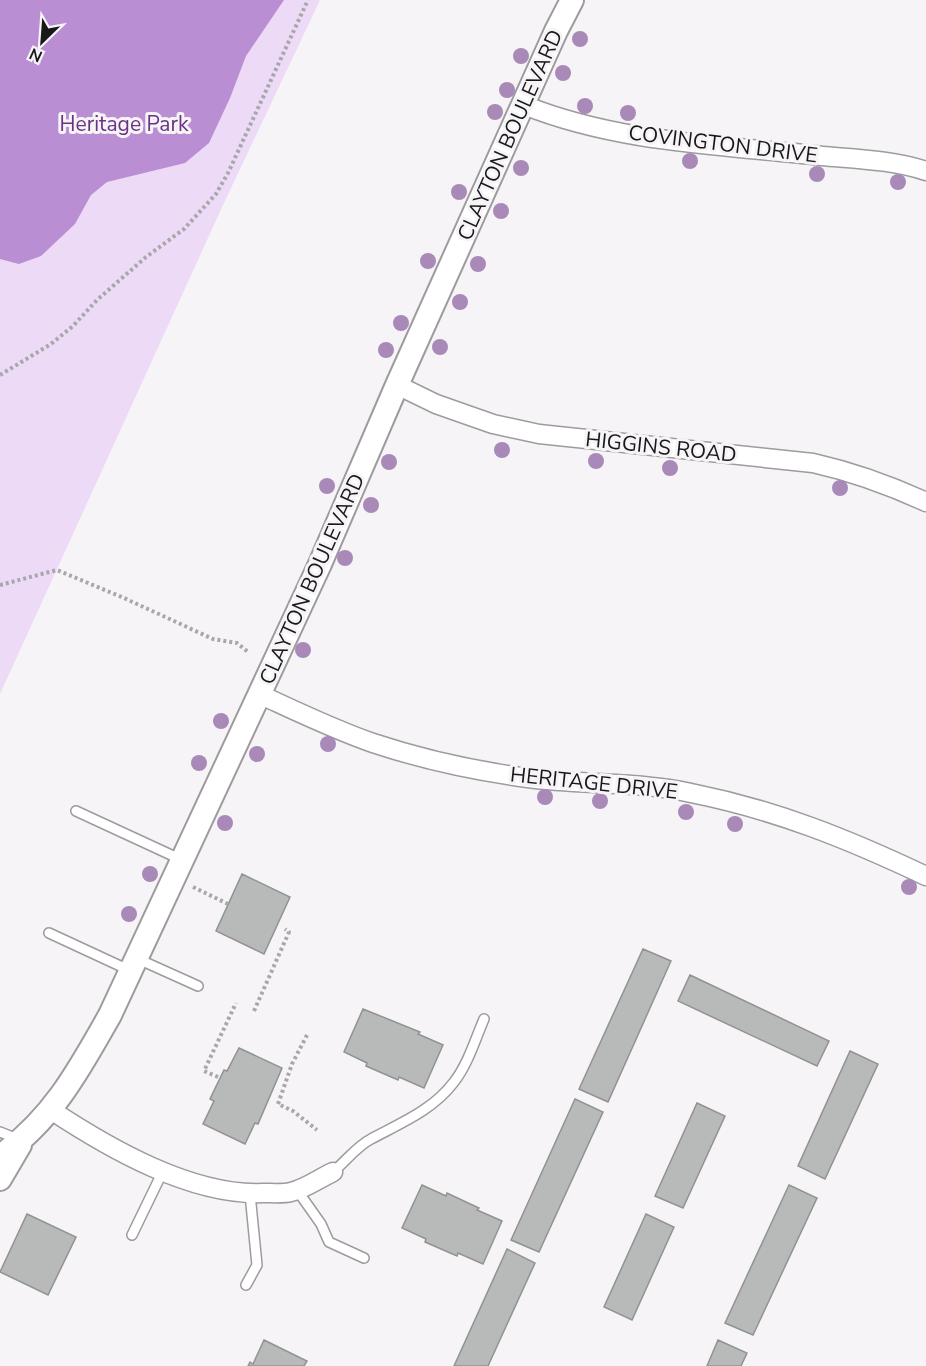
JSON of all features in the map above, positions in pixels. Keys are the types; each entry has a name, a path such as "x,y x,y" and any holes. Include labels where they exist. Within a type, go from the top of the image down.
{"street":[{"name":"CLAYTON BOULEVARD","path":"0,1156 22,1141 51,1110 88,1054 110,1015 261,695 397,385 572,0"},
{"name":"COVINGTON DRIVE","path":"524,105 558,118 599,129 648,137 884,162 926,171"},
{"name":"HIGGINS ROAD","path":"397,385 436,404 481,420 539,434 813,463 849,471 878,481 926,502"},
{"name":"HERITAGE DRIVE","path":"261,695 351,735 430,760 531,778 642,786 688,792 771,812 834,834 926,876"},
{"path":"51,1110 94,1138 163,1171 204,1186 250,1194 291,1192 333,1172"},
{"name":"CLAYTON BOULEVARD","path":"0,1179 22,1141"}],"lane":[{"path":"76,812 178,868"},
{"path":"49,933 198,987"},
{"path":"333,1172 369,1140 392,1130 441,1098 456,1081 468,1059 484,1019"},
{"path":"0,1132 22,1141"},
{"path":"132,1235 163,1171"},
{"path":"297,1190 321,1224 329,1242 364,1258"},
{"path":"246,1285 257,1265 250,1194"}],"path":[{"path":"0,375 51,344 73,327 97,300 146,257 184,229 216,194 228,173 308,0"},
{"path":"0,585 57,570 213,639 237,643 248,652"},
{"path":"178,868 228,904"},
{"path":"254,1011 289,932 285,929"},
{"path":"218,1077 204,1071 236,1003"},
{"path":"307,1035 292,1064 278,1104 292,1111 317,1130"}],"green space":[{"name":"Heritage Park","path":"0,0 320,0 223,205 0,694"}],"shaded area":[{"path":"0,0 284,0 246,56 209,143 185,163 107,182 91,195 75,224 41,256 19,264 0,259"}],"building":[{"path":"242,874 290,897 264,954 216,931"},
{"path":"643,949 671,961 608,1102 579,1089"},
{"path":"690,975 829,1041 817,1066 678,1001"},
{"path":"363,1009 420,1032 418,1034 443,1045 424,1088 366,1066 367,1063 344,1052"},
{"path":"239,1048 282,1068 258,1124 255,1123 245,1144 203,1124 214,1101 210,1099 224,1070 227,1071"},
{"path":"850,1051 878,1064 825,1179 798,1166"},
{"path":"575,1099 603,1112 539,1252 511,1240"},
{"path":"697,1103 725,1116 683,1208 655,1196"},
{"path":"422,1185 446,1196 447,1193 502,1221 483,1264 425,1242 426,1239 402,1228"},
{"path":"789,1185 817,1198 753,1335 725,1323"},
{"path":"27,1214 76,1237 48,1295 0,1272"},
{"path":"646,1214 674,1227 632,1320 604,1307"},
{"path":"507,1249 535,1263 488,1366 454,1366"},
{"path":"264,1340 307,1361 304,1366 248,1366 250,1362 253,1364"},
{"path":"718,1340 747,1353 741,1366 707,1366"}]}
